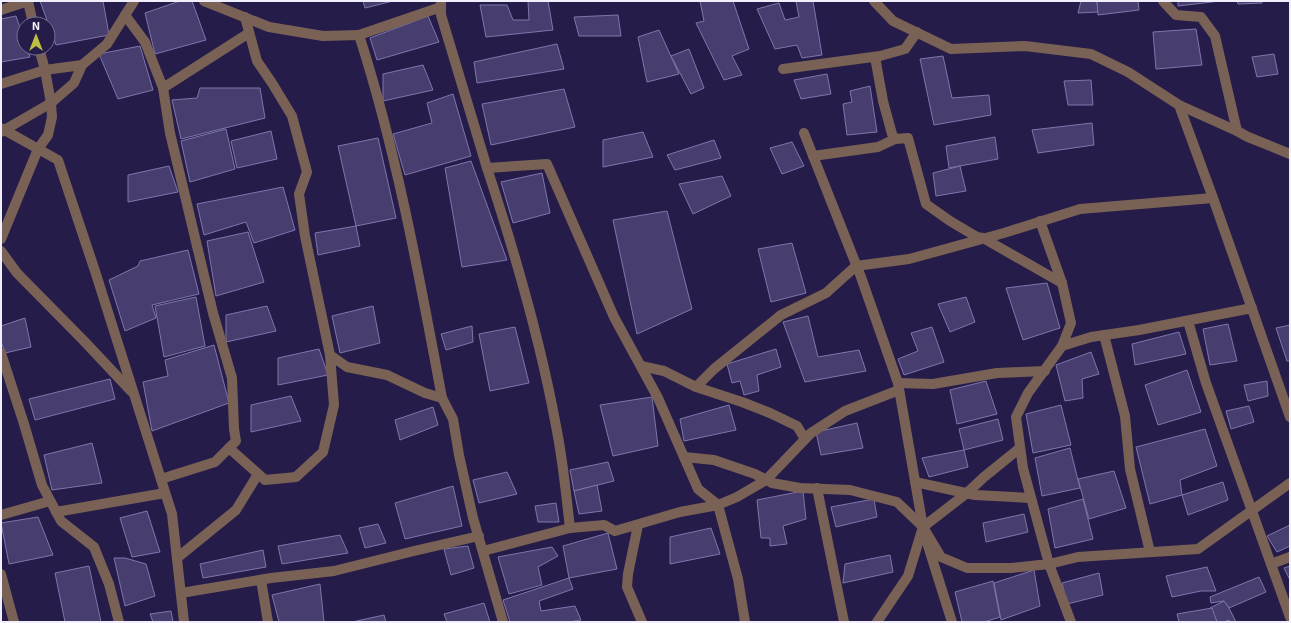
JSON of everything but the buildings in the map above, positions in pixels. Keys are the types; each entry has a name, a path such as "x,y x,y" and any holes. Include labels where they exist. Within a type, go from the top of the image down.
{"street":[{"path":"1,10 28,1 31,16"},
{"path":"2,130 51,103 74,83 82,65 107,44 134,1"},
{"path":"204,1 269,27 323,36 359,35 441,4 441,15 525,292 544,368 557,428 570,528"},
{"path":"874,1 893,21 950,49 1025,46 1091,54 1128,72 1179,105 1248,137 1290,154"},
{"path":"1163,1 1176,15 1201,17 1215,36 1237,131"},
{"path":"125,15 145,42 163,88 170,133 209,298 232,378 234,429 236,441 215,462 161,479"},
{"path":"229,448 265,480 296,477 323,452 334,405 330,355 299,194 306,172 292,116 272,83 256,61 245,18"},
{"path":"783,69 874,57 905,49 918,32"},
{"path":"163,88 249,33"},
{"path":"359,35 374,81 398,175 415,254 442,398 453,419 461,462 479,536 503,622"},
{"path":"1,238 38,149 48,135 52,117 51,103 41,56"},
{"path":"874,57 883,101 895,139"},
{"path":"1,84 45,70 82,65"},
{"path":"1179,105 1290,417"},
{"path":"2,130 58,160 172,514 184,622"},
{"path":"804,133 856,266 899,386 923,527 952,622"},
{"path":"813,156 878,146 895,139 908,138 926,204 977,237 983,238 1062,283"},
{"path":"487,168 547,164 614,317 658,398 698,489 718,505 738,579 745,622"},
{"path":"696,387 714,369 781,315 826,293 856,266 909,259 1080,209 1213,198"},
{"path":"1040,221 1062,283 1071,323 1062,346 1028,392 1016,417 1023,468 1031,498 1049,564 1071,622"},
{"path":"1,251 16,273 84,341 134,394"},
{"path":"1062,346 1091,337 1188,321 1252,308"},
{"path":"1188,321 1206,383 1290,617"},
{"path":"1104,335 1125,416 1130,469 1150,552"},
{"path":"1,354 42,485 61,521 94,547 109,584 119,622"},
{"path":"330,355 347,367 388,375 425,393 442,398"},
{"path":"641,366 664,371 696,387 742,402 784,419 797,426 805,439"},
{"path":"483,550 570,528 604,525 615,531 680,512 718,505 737,497 766,480 811,433 845,411 899,386 933,384 997,373 1044,371"},
{"path":"878,622 908,576 923,527 967,493 1020,448"},
{"path":"684,456 714,460 755,474 772,483 850,490 897,502 923,527 941,557 967,568 1011,568 1049,564 1078,557 1198,549 1290,483"},
{"path":"177,558 236,510 258,474"},
{"path":"915,482 975,495 1031,498"},
{"path":"817,488 844,622"},
{"path":"56,512 165,493"},
{"path":"1,515 50,501"},
{"path":"638,525 628,574 628,587 642,622"},
{"path":"180,593 261,580 334,571 414,550 479,536"},
{"path":"1271,564 1290,556"},
{"path":"1,574 14,622"},
{"path":"261,580 268,622"}]}
